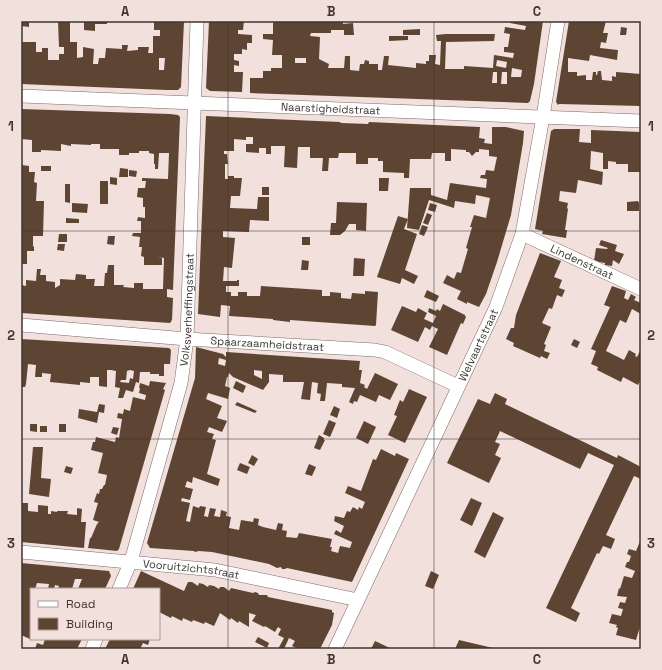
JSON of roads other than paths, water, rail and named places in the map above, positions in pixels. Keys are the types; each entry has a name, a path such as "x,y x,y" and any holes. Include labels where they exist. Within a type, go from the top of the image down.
{"street":[{"name":"Volksverheffingstraat","path":"119,588 131,561 181,383 187,339 197,21"},
{"name":"Welvaartstraat","path":"335,649 496,307 522,234 544,117 558,21"},
{"name":"Naarstigheidstraat","path":"21,96 641,120"},
{"name":"Lindenstraat","path":"522,234 641,289"},
{"name":"Spaarzaamheidstraat","path":"21,325 187,339 375,350 385,352 458,386"},
{"name":"Vooruitzichtstraat","path":"21,552 131,561 215,570 358,600"}]}
